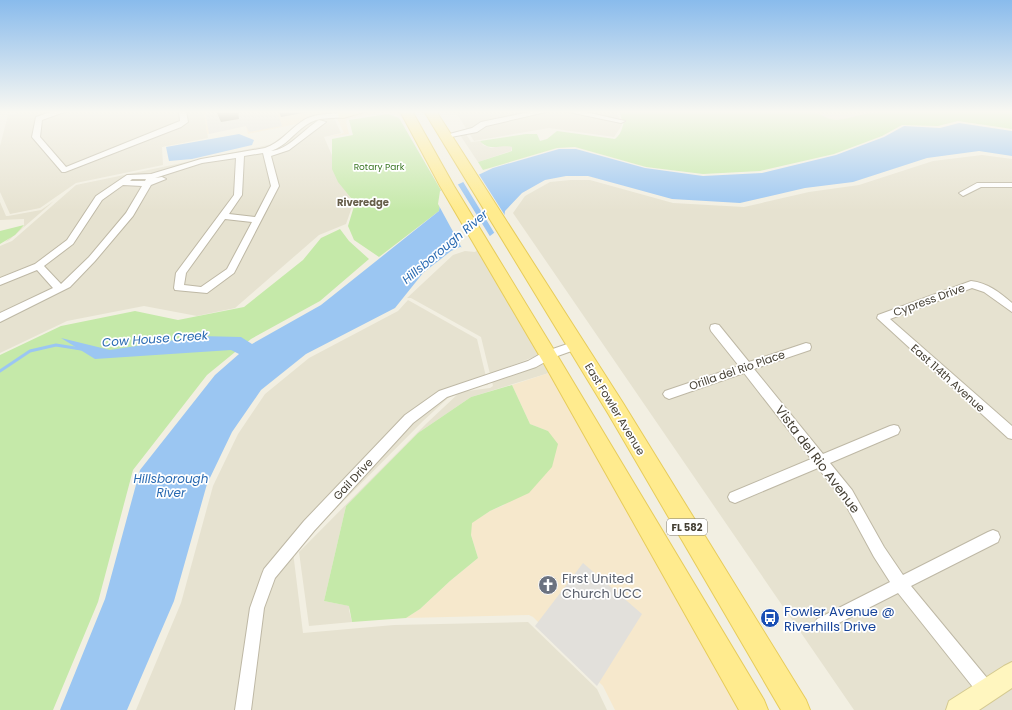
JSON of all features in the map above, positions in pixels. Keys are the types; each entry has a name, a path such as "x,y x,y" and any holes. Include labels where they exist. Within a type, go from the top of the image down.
{"main road":[{"name":"FL 582","path":"424,144 483,249 548,356 754,710"},
{"name":"East Fowler Avenue","path":"451,144 576,345 796,710"}],"street":[{"path":"42,144 65,170 131,144"},
{"path":"0,282 38,266 70,242 99,198 119,183 150,180 181,169 240,157 282,152 294,144"},
{"path":"240,157 238,195 180,273 179,288 203,291 231,271 275,186 267,153"},
{"path":"0,318 67,285 92,260 126,220 150,180"},
{"path":"963,193 980,185 1012,185"},
{"path":"222,216 257,220"},
{"path":"38,266 60,288"},
{"name":"Cypress Drive","path":"884,321 882,318 887,315 971,284 978,285 1012,308"},
{"name":"East 114th Avenue","path":"884,321 1012,434"},
{"name":"Vista del Rio Avenue","path":"715,328 858,510 884,560 901,584 986,690"},
{"name":"Gail Drive","path":"243,710 257,608 269,574 308,526 409,419 443,394 532,364 576,345"},
{"name":"Orilla del Rio Place","path":"669,394 806,347"},
{"path":"735,497 894,430"},
{"path":"822,624 993,537"},
{"path":"958,710 1012,674"}],"shaded area":[{"path":"0,144 177,144 162,147 163,165 76,183 40,208 10,214 0,192"},
{"path":"272,144 327,144 353,204 346,224 319,235 235,308 197,316 144,306 67,321 0,353 0,246 12,241 76,185"},
{"path":"466,144 482,144 491,148 505,145 512,147 511,151 478,162"},
{"path":"982,155 1012,159 1012,710 854,710 513,213 525,196 550,182 590,180 673,203 744,207 809,192 859,185 933,161"},
{"path":"54,201 5,242 24,226 24,219 0,220 0,202 6,216 8,216 41,210"},
{"path":"478,249 539,355 490,374 481,337 411,298 407,298 453,255 465,251 475,252"},
{"path":"408,300 477,339 488,385 460,387 423,421 293,552 303,633 394,625 528,622 597,689 607,710 136,710 181,603 213,486 238,434 265,394 309,358 398,311"},
{"path":"543,363 549,373 471,397 418,433 346,506 324,601 350,606 349,610 352,622 309,626 299,552 427,423 460,392 490,388 493,386 492,381"},
{"path":"549,373 743,710 615,710 603,686 533,617 529,615 406,618 420,609 450,581 478,558 471,535 471,523 490,511 504,505 548,431 530,424 512,385"},
{"path":"583,563 642,614 597,686 535,626"}],"green space":[{"name":"Rotary Park","path":"332,144 414,144 442,192 439,211 379,257 354,240 348,226 355,203 338,182 332,169"},
{"path":"483,144 860,144 834,154 760,171 703,174 646,167 575,147 557,148 483,170 478,162 512,151 512,147 508,146 487,146"},
{"path":"24,225 15,235 0,244 0,231"},
{"path":"340,229 349,241 369,259 320,301 251,339 207,375 133,470 98,602 53,710 0,710 0,355 61,326 135,311 178,320 244,307 303,260 321,238"},
{"path":"512,385 530,424 548,431 558,444 552,467 529,493 490,511 472,523 471,535 478,558 450,581 420,609 406,618 352,622 349,606 324,601 346,506 418,433 471,397"}],"water":[{"path":"182,144 252,144 192,159 169,161 166,147"},
{"name":"Hillsborough River","path":"865,144 1012,144 1012,156 979,151 927,158 853,182 805,188 740,203 672,199 588,176 566,176 545,180 522,193 505,211 503,226 473,249 460,247 451,251 423,273 395,308 306,354 261,390 232,432 207,484 174,601 127,710 60,710 105,599 140,470 215,375 239,354 231,350 95,359 61,338 110,350 200,336 241,337 252,344 321,305 439,211 442,192 493,168 559,149 576,149 645,168 703,176 762,173 836,155"}],"pier":[{"path":"478,173 506,217 504,227 495,234 462,180"},
{"path":"457,183 491,238 474,251 463,250 438,204 440,191"}],"waterway":[{"name":"Cow House Creek","path":"0,371 30,351 56,345 81,349"}],"place":[{"name":"First United Church UCC","path":"548,585"},
{"name":"Fowler Avenue @ Riverhills Drive","path":"770,618"}],"district":[{"name":"Riveredge","path":"363,202"}]}
